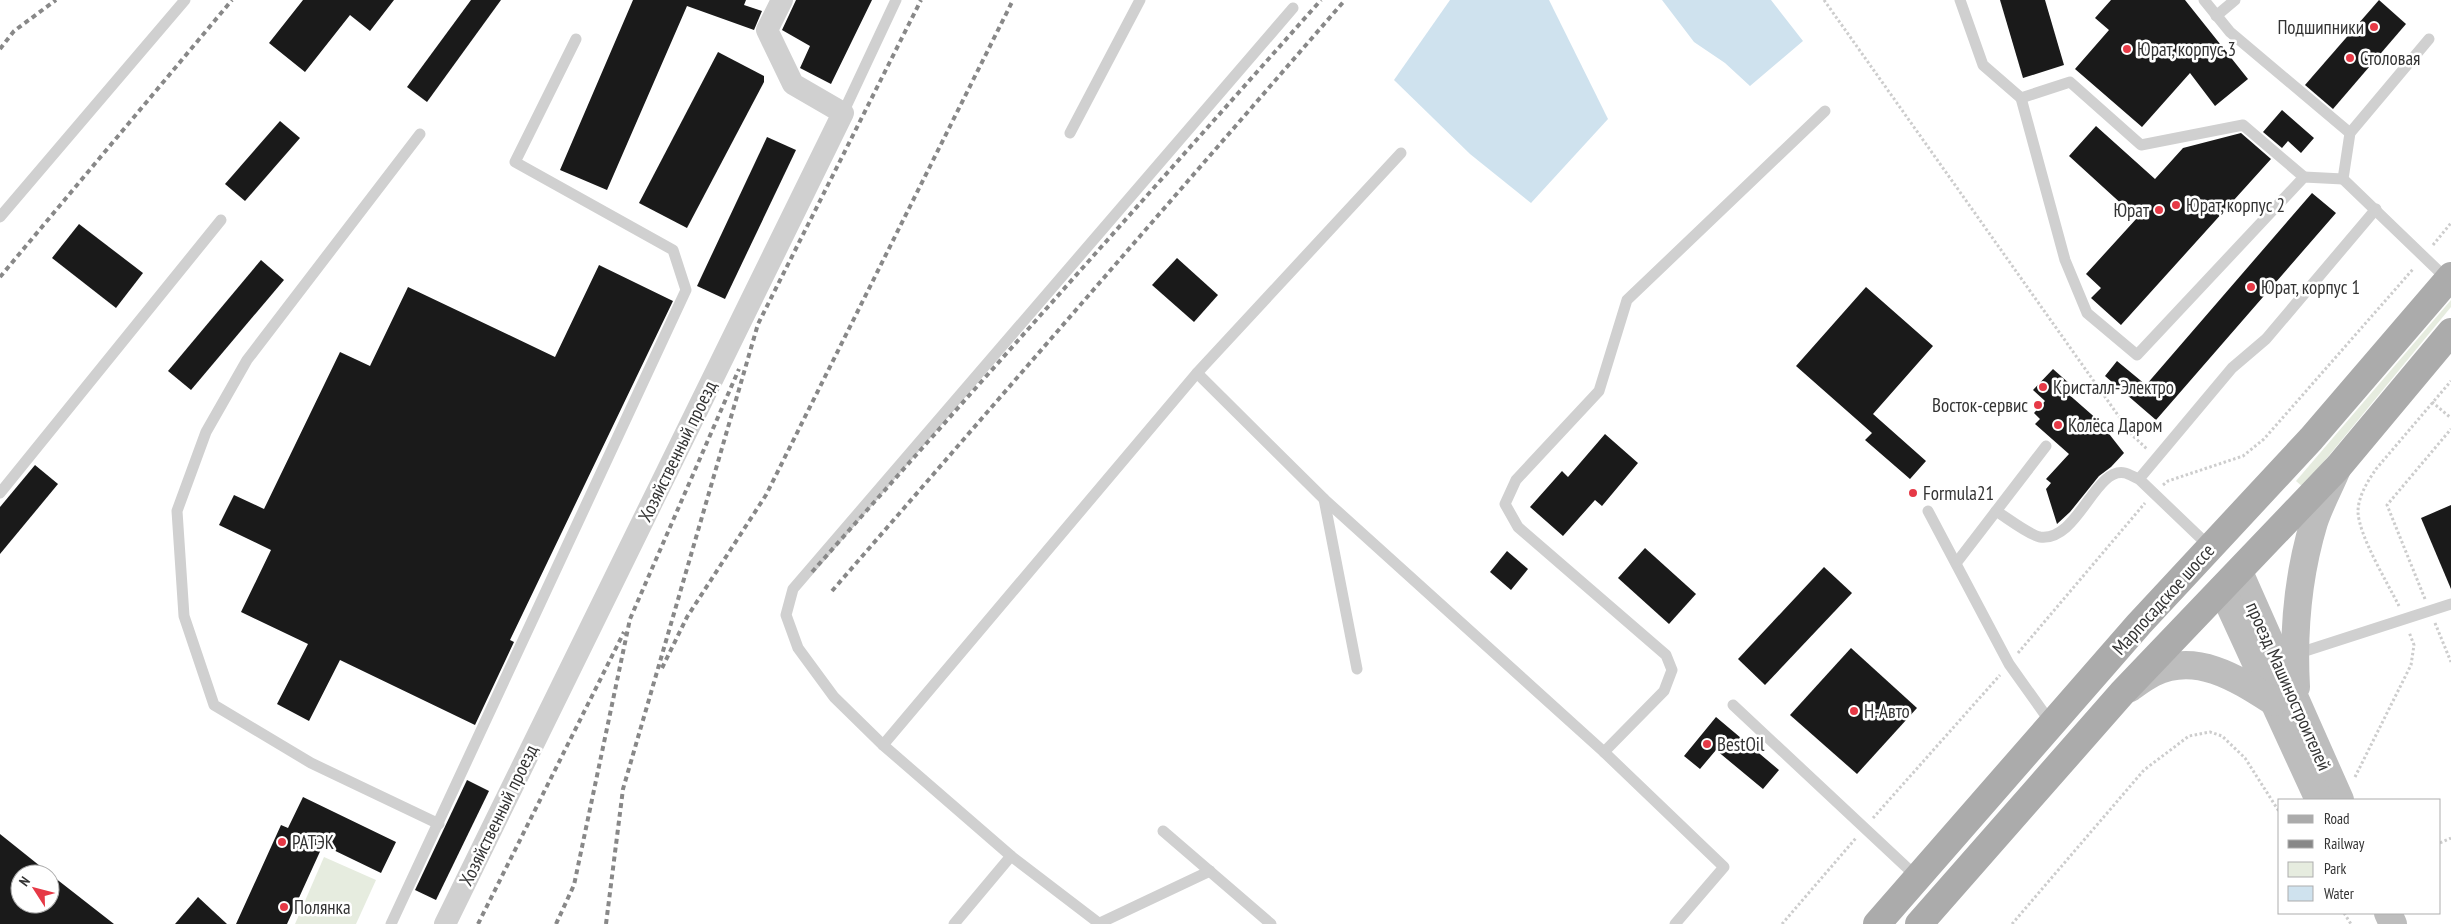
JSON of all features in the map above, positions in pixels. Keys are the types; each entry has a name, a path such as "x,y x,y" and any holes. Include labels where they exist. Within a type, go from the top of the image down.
{"main road":[{"name":"Марпосадское шоссе","path":"1877,924 2210,547 2311,440 2449,278"},
{"name":"Марпосадское шоссе","path":"1919,924 2122,693 2339,466 2451,332"},
{"path":"2122,693 2154,673 2184,665 2209,667 2286,701 2294,654 2300,585 2314,522 2339,466"},
{"path":"2210,547 2230,581"},
{"name":"проезд Машиностроителей","path":"2230,581 2286,701 2319,799"},
{"name":"проезд Машиностроителей","path":"2286,701 2347,790"}],"street":[{"path":"782,0 767,30 793,84 842,113"},
{"name":"Хозяйственный проезд","path":"444,924 842,113"}],"lane":[{"path":"0,217 185,0"},
{"path":"842,113 896,0"},
{"path":"1070,133 1140,0"},
{"path":"1960,0 1983,65 2020,98 2065,260 2087,313 2137,355 2304,177"},
{"path":"2204,0 2230,32 2350,133"},
{"path":"2216,16 2235,0"},
{"path":"1210,871 1100,924 1011,856 883,745 834,696 798,648 786,616 792,589 1293,8"},
{"path":"392,924 686,290 674,250 515,162 576,38"},
{"path":"2343,179 2350,133 2429,39"},
{"path":"2020,98 2070,82 2141,145 2243,126 2304,177 2343,179 2449,278"},
{"path":"1604,752 1664,691 1672,670 1666,655 1518,526 1505,504 1516,480 1599,391 1627,300 1825,111"},
{"path":"420,134 247,360 206,432 177,511 184,616 214,705 310,763 438,824"},
{"path":"883,745 1197,373 1401,153"},
{"path":"2139,479 2232,368 2266,339 2376,209"},
{"path":"0,493 221,220"},
{"path":"1197,373 1324,500 1604,752 1724,867 1675,924"},
{"path":"1957,562 2046,446"},
{"path":"1996,511 2038,537 2054,536 2065,529 2106,479 2115,473 2124,472 2139,479 2210,547"},
{"path":"1324,500 1357,669"},
{"path":"1928,511 1957,562 2009,664 2052,724"},
{"path":"2294,654 2451,604"},
{"path":"1734,704 1918,878"},
{"path":"1164,831 1272,924"},
{"path":"954,924 1011,856"}],"path":[{"path":"1824,0 2132,435 2157,458"},
{"path":"2431,248 2451,223"},
{"path":"2163,485 2168,481 2243,456 2264,439 2414,268"},
{"path":"2347,790 2411,665 2414,645 2405,618 2362,529 2358,512 2367,483 2451,380"},
{"path":"2432,402 2451,418"},
{"path":"2451,429 2387,505 2451,662"},
{"path":"2014,658 2146,502"},
{"path":"1884,805 2005,669"},
{"path":"2012,924 2144,770 2189,736 2210,732 2222,736 2245,758 2278,809"},
{"path":"1782,924 1848,848"}],"green space":[{"path":"2451,300 2451,307 2303,487 2296,481"},
{"path":"324,857 376,880 356,924 295,924"}],"water":[{"path":"1450,0 1549,0 1608,119 1531,203 1470,154 1394,80"},
{"path":"1662,0 1771,0 1803,41 1750,86 1725,63 1694,42"}],"building":[{"path":"303,0 394,0 370,31 350,15 305,72 269,43"},
{"path":"471,0 501,0 427,102 407,87"},
{"path":"633,0 746,0 744,5 762,11 754,30 687,6 607,190 560,170"},
{"path":"796,0 872,0 831,84 800,68 810,46 782,30"},
{"path":"2000,0 2045,0 2064,65 2023,78"},
{"path":"2111,0 2185,0 2248,79 2215,106 2190,73 2142,127 2075,69 2109,30 2095,18"},
{"path":"2379,0 2406,24 2333,109 2305,85"},
{"path":"718,52 764,76 764,82 687,228 639,203"},
{"path":"2282,110 2314,138 2301,153 2288,141 2282,148 2263,132"},
{"path":"280,121 300,138 245,201 225,184"},
{"name":"Юрат, корпус 2","path":"2096,126 2155,179 2183,148 2241,133 2271,159 2121,325 2091,298 2101,288 2086,274 2137,218 2069,156"},
{"path":"767,137 796,150 725,299 697,286"},
{"name":"Юрат, корпус 1","path":"2312,193 2336,213 2156,420 2105,376 2117,361 2146,385"},
{"path":"79,224 143,273 116,308 52,258"},
{"path":"1177,258 1218,295 1194,322 1152,285"},
{"path":"261,260 284,280 191,390 168,371"},
{"path":"599,265 673,301 510,640 514,642 475,725 340,660 309,721 277,704 308,644 241,612 271,550 219,525 234,495 264,509 340,352 370,366 408,287 555,357"},
{"path":"1866,287 1933,346 1873,414 1926,461 1910,479 1865,440 1872,433 1796,366"},
{"path":"2053,369 2071,385 2066,392 2099,421 2124,453 2111,467 2099,476 2070,512 2057,524 2046,489 2051,483 2046,479 2069,454 2035,424 2040,419 2034,413 2045,401 2033,390"},
{"path":"1605,434 1638,463 1602,506 1595,500 1563,536 1530,507 1562,471 1568,477"},
{"path":"35,465 58,484 0,554 0,507"},
{"path":"2451,505 2451,589 2421,518"},
{"path":"1645,548 1696,594 1669,624 1618,578"},
{"path":"1507,551 1528,569 1511,590 1490,572"},
{"path":"1824,567 1852,593 1765,685 1738,659"},
{"name":"Н-Авто","path":"1851,648 1917,708 1857,774 1790,715"},
{"path":"1716,717 1779,770 1763,789 1716,750 1700,769 1684,756"},
{"path":"467,780 489,791 436,900 415,890"},
{"path":"303,797 396,842 381,873 323,845 287,924 236,924 281,825 288,828"},
{"path":"0,834 38,864 10,864 10,914 60,914 60,882 114,924 0,924"},
{"path":"198,897 227,924 175,924"}],"railway":[{"path":"0,49 14,31 56,0"},
{"path":"0,277 232,0"},
{"path":"606,924 623,789 758,324 921,0"},
{"path":"662,668 687,617 766,495 1013,0"},
{"path":"812,572 1321,0"},
{"path":"832,591 1345,0"},
{"path":"556,924 574,885 630,619 739,369"},
{"path":"478,924 624,632"}],"place":[{"name":"Подшипники","path":"2374,27"},
{"name":"Юрат, корпус 3","path":"2127,49"},
{"name":"Столовая","path":"2350,58"},
{"name":"Юрат, корпус 2","path":"2176,205"},
{"name":"Юрат","path":"2159,210"},
{"name":"Юрат, корпус 1","path":"2251,287"},
{"name":"Кристалл-Электро","path":"2043,387"},
{"name":"Восток-сервис","path":"2038,405"},
{"name":"Колёса Даром","path":"2058,425"},
{"name":"Formula21","path":"1913,493"},
{"name":"Н-Авто","path":"1854,711"},
{"name":"BestOil","path":"1707,744"},
{"name":"РАТЭК","path":"282,842"},
{"name":"Полянка","path":"284,907"}]}
